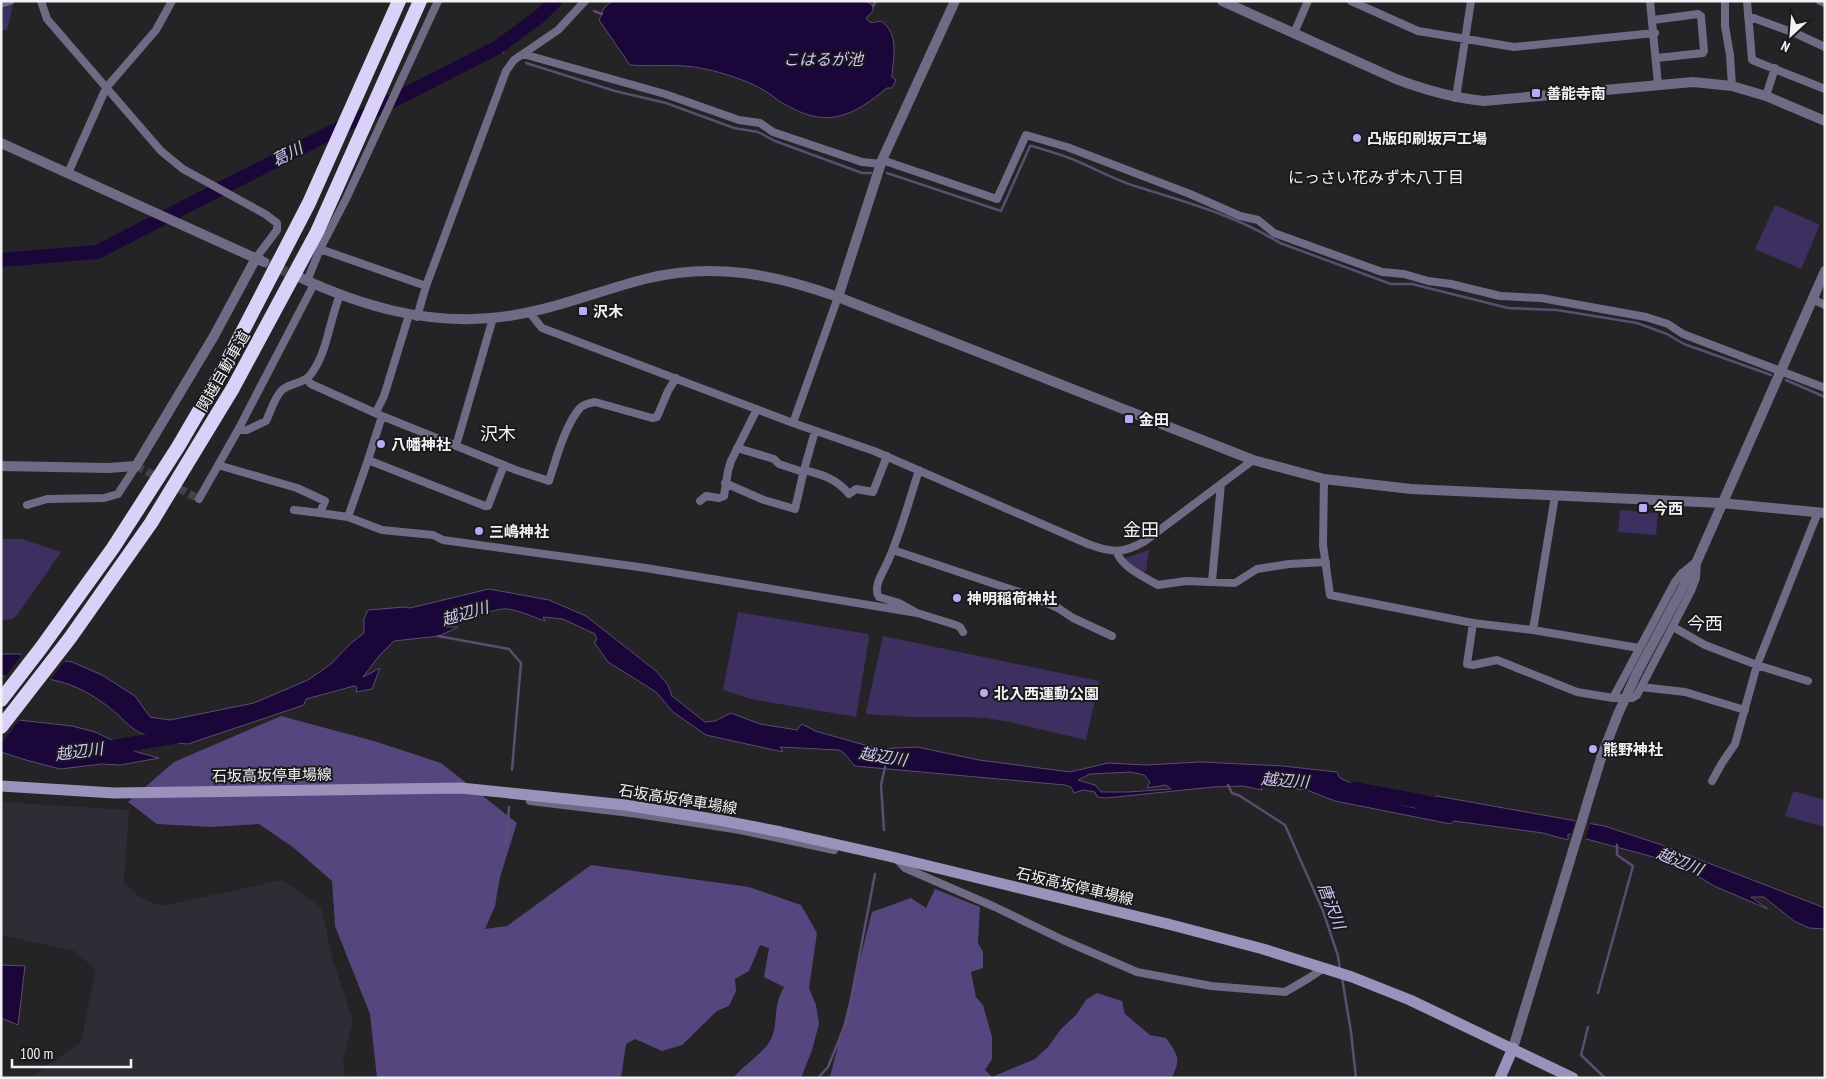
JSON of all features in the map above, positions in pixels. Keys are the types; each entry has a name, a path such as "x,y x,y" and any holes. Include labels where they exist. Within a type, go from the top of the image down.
{"highway":[{"name":"関越自動車道","path":"1,700 52,633 131,520 178,447 220,375 309,203 399,1"},
{"name":"関越自動車道","path":"1,727 70,638 151,523 228,396 317,232 420,1"}],"main road":[{"name":"石坂高坂停車場線","path":"1,786 114,793 451,788 625,804 772,830 892,857 1263,949 1352,977 1410,1000 1513,1048"},
{"path":"1500,1078 1513,1048 1573,1078"}],"street":[{"path":"1,4 10,1"},
{"path":"27,505 47,499 104,498 118,494 277,230 277,223 265,214 200,179 174,163 161,151 47,20 40,1"},
{"path":"68,172 106,88 156,30 172,1"},
{"path":"199,499 238,430 320,250 438,1"},
{"path":"348,517 368,460 384,396 506,70 514,60 558,30 584,1"},
{"path":"793,423 838,297 882,162 955,1"},
{"path":"1222,1 1409,84 1456,98 1484,101 1693,82 1732,86 1766,96 1825,121"},
{"path":"1294,34 1308,1"},
{"path":"1351,1 1418,32 1465,38 1514,48 1655,33"},
{"path":"1456,98 1471,1"},
{"path":"1650,1 1655,33 1658,84"},
{"path":"1725,1 1725,26 1730,55 1732,86"},
{"path":"1747,1 1752,60 1825,89"},
{"path":"1820,1 1825,3"},
{"path":"1653,20 1698,14 1701,16 1703,53 1657,58"},
{"path":"1748,16 1825,47"},
{"path":"523,54 665,94 739,120 760,123 773,132 862,162 882,162 997,198 1026,135 1068,147 1190,194 1240,216 1258,220 1274,233 1382,272 1404,274 1500,296 1541,298 1646,316 1668,324 1683,334 1825,388"},
{"path":"1766,96 1775,68"},
{"path":"1,143 260,260"},
{"path":"320,250 426,286"},
{"path":"307,281 365,304 413,316 456,319 493,318 529,312 669,274 707,271 739,272 775,277 838,297 1253,460 1324,479 1411,489 1721,503 1822,512 1757,665 1735,744 1712,781"},
{"path":"1513,1048 1532,991 1601,758 1618,714 1637,673 1697,561 1825,271"},
{"path":"238,430 247,430 266,421 278,394 289,385 307,380 313,373 324,349 340,295"},
{"path":"1812,300 1825,305"},
{"path":"529,312 542,328 793,423 887,456 1105,550 1117,552 1129,550 1145,542 1253,460"},
{"path":"456,446 493,318"},
{"path":"307,380 379,414 504,465 549,481 562,439 580,408 595,402 652,418 657,416 676,378"},
{"path":"700,501 706,496 719,498 724,496 725,483 731,461 757,409"},
{"path":"725,483 764,500 795,509 803,471 815,431"},
{"path":"737,448 774,459 779,464 795,471 803,471 830,478 849,494 856,489 873,492 887,456"},
{"path":"368,460 485,506 488,506 504,465"},
{"path":"218,465 297,488 325,501 320,513"},
{"path":"1,466 108,468 136,466"},
{"path":"917,613 899,603 879,596 877,594 877,587 893,550 919,470"},
{"path":"1324,479 1323,520 1330,595 1474,623 1533,630 1639,648"},
{"path":"1212,581 1221,484"},
{"path":"1533,630 1555,496"},
{"path":"294,510 348,517 382,530 433,535 442,540 646,568 917,613 956,625 963,632"},
{"path":"893,550 1031,596 1112,636"},
{"path":"1117,552 1118,558 1123,563 1158,585 1186,581 1235,583 1257,569 1289,564 1326,562"},
{"path":"1474,623 1467,664 1473,665 1497,660 1577,692 1614,698 1632,698 1637,695 1692,591 1696,578 1697,561"},
{"path":"1614,698 1675,582 1682,573 1697,561"},
{"path":"1673,627 1705,645 1757,665 1808,681"},
{"path":"1641,687 1685,692 1744,710"},
{"path":"892,857 906,868 995,906 1063,940 1137,972 1211,986 1285,992 1328,969"}],"shaded area":[{"path":"13,5 7,30 1,30 1,9"},
{"path":"1775,205 1820,225 1801,269 1755,249"},
{"path":"1620,510 1658,513 1656,535 1618,532"},
{"path":"1,539 22,539 61,552 17,615 12,619 1,620"},
{"path":"1149,550 1146,571 1143,572 1123,559"},
{"path":"738,612 868,634 869,638 856,717 751,699 723,690"},
{"name":"北入西運動公園","path":"883,636 1099,681 1086,740 985,718 910,717 867,714"},
{"path":"281,716 374,741 441,763 517,823 500,877 495,906 485,929 507,926 591,865 749,887 801,905 817,933 809,988 816,1005 819,1024 812,1050 801,1078 733,1078 764,1049 771,1039 775,1026 778,1001 784,987 764,977 769,948 760,945 749,971 735,979 736,991 729,1006 717,1011 682,1045 662,1051 635,1039 626,1044 621,1078 377,1078 370,1014 335,926 332,881 294,848 259,824 210,827 157,824 128,802 174,762"},
{"path":"1793,791 1825,800 1825,827 1785,816"},
{"path":"1,802 129,810 124,882 141,898 162,906 282,880 321,907 333,960 353,1021 343,1059 345,1078 29,1078 81,1042 96,970 75,951 1,935"},
{"path":"935,889 980,907 978,943 983,952 983,968 971,972 976,997 983,1005 992,1037 992,1059 985,1070 992,1077 1035,1059 1076,1015 1086,1000 1097,993 1122,1001 1125,1014 1150,1035 1166,1038 1177,1057 1177,1066 1172,1078 826,1078 830,1077 872,912 911,898 926,908"}],"water":[{"name":"こはるが池","path":"612,1 866,1 873,6 873,11 866,18 869,22 881,21 891,33 894,47 892,77 896,80 892,88 887,88 852,112 829,118 816,117 785,104 765,91 742,80 720,73 686,66 630,65 599,20 604,8"},
{"path":"489,589 549,600 586,616 656,671 668,685 672,696 705,722 715,721 731,713 760,724 797,730 802,724 815,731 879,749 917,747 979,760 1070,772 1108,763 1146,765 1200,762 1283,766 1337,772 1340,778 1398,804 1415,808 1437,796 1604,826 1659,844 1825,908 1825,929 1809,928 1794,921 1764,897 1751,897 1768,909 1714,886 1684,867 1672,862 1568,834 1568,840 1543,833 1454,821 1451,824 1335,801 1307,790 1289,788 1287,785 1260,784 1262,790 1243,786 1213,787 1106,798 1097,797 1095,792 1083,790 1074,793 1071,787 1065,785 855,766 839,750 780,747 783,752 706,735 673,712 656,692 608,662 594,642 597,640 595,634 563,619 543,617 545,621 508,609 486,613 445,627 458,627 439,636 394,641 379,656 363,677 380,668 372,689 356,692 357,687 354,686 306,699 304,705 188,744 159,740 139,732 103,703 85,691 71,685 42,678 1,676 1,654 18,654 72,662 102,675 135,696 150,717 170,720 254,703 308,680 331,664 350,644 364,633 364,619 368,610 410,608","holes":["1130,772 1144,775 1150,782 1147,788 1166,785 1171,789 1101,792 1095,785 1078,780 1090,774"]},
{"path":"1,718 72,726 95,732 137,752 159,758 120,765 102,764 60,769 1,752"},
{"path":"1,965 25,966 18,1025 1,1018"}],"pier":[{"path":"24,652 67,658 49,682 29,678 4,678"},
{"path":"1,716 21,718 1,744"},
{"path":"1576,818 1591,821 1585,841 1570,837 1568,843"}],"waterway":[{"name":"葛川","path":"1,260 97,252 498,47 540,16 555,1"},
{"path":"873,6 876,1"},
{"path":"594,11 602,14"},
{"name":"葛川","path":"498,47 503,52"},
{"path":"526,63 615,91 666,103 734,128 758,132 775,141 862,173 871,173"},
{"path":"887,173 1001,211 1030,146 1032,146 1072,159 1129,184 1229,217 1264,233 1280,243 1391,284 1412,284 1508,308 1557,310 1637,323 1667,334 1684,344 1771,375"},
{"path":"1786,380 1825,397"},
{"path":"438,636 509,649 521,663 512,770"},
{"name":"越辺川","path":"106,748 179,736"},
{"path":"884,830 881,785 885,767"},
{"name":"唐沢川","path":"1228,785 1232,793 1240,796 1285,825 1323,911 1338,956 1340,970"},
{"name":"越辺川","path":"1354,789 1444,806"},
{"path":"506,844 509,807"},
{"path":"1598,993 1633,866 1617,855 1617,845"},
{"path":"818,1078 828,1067 847,1020 875,874"},
{"name":"唐沢川","path":"1342,978 1356,1078"},
{"path":"1588,1027 1581,1055 1605,1078"}],"tunnel":[{"path":"264,262 298,277"},
{"path":"136,466 199,499"}],"place":[{"name":"善能寺南","path":"1536,93"},
{"name":"凸版印刷坂戸工場","path":"1357,138"},
{"name":"沢木","path":"583,311"},
{"name":"金田","path":"1129,419"},
{"name":"八幡神社","path":"381,444"},
{"name":"今西","path":"1643,508"},
{"name":"三嶋神社","path":"479,531"},
{"name":"神明稲荷神社","path":"957,598"},
{"name":"北入西運動公園","path":"984,693"},
{"name":"熊野神社","path":"1593,749"}],"district":[{"name":"にっさい花みず木八丁目","path":"1376,177"},
{"name":"沢木","path":"498,433"},
{"name":"金田","path":"1141,529"},
{"name":"今西","path":"1705,623"}]}
